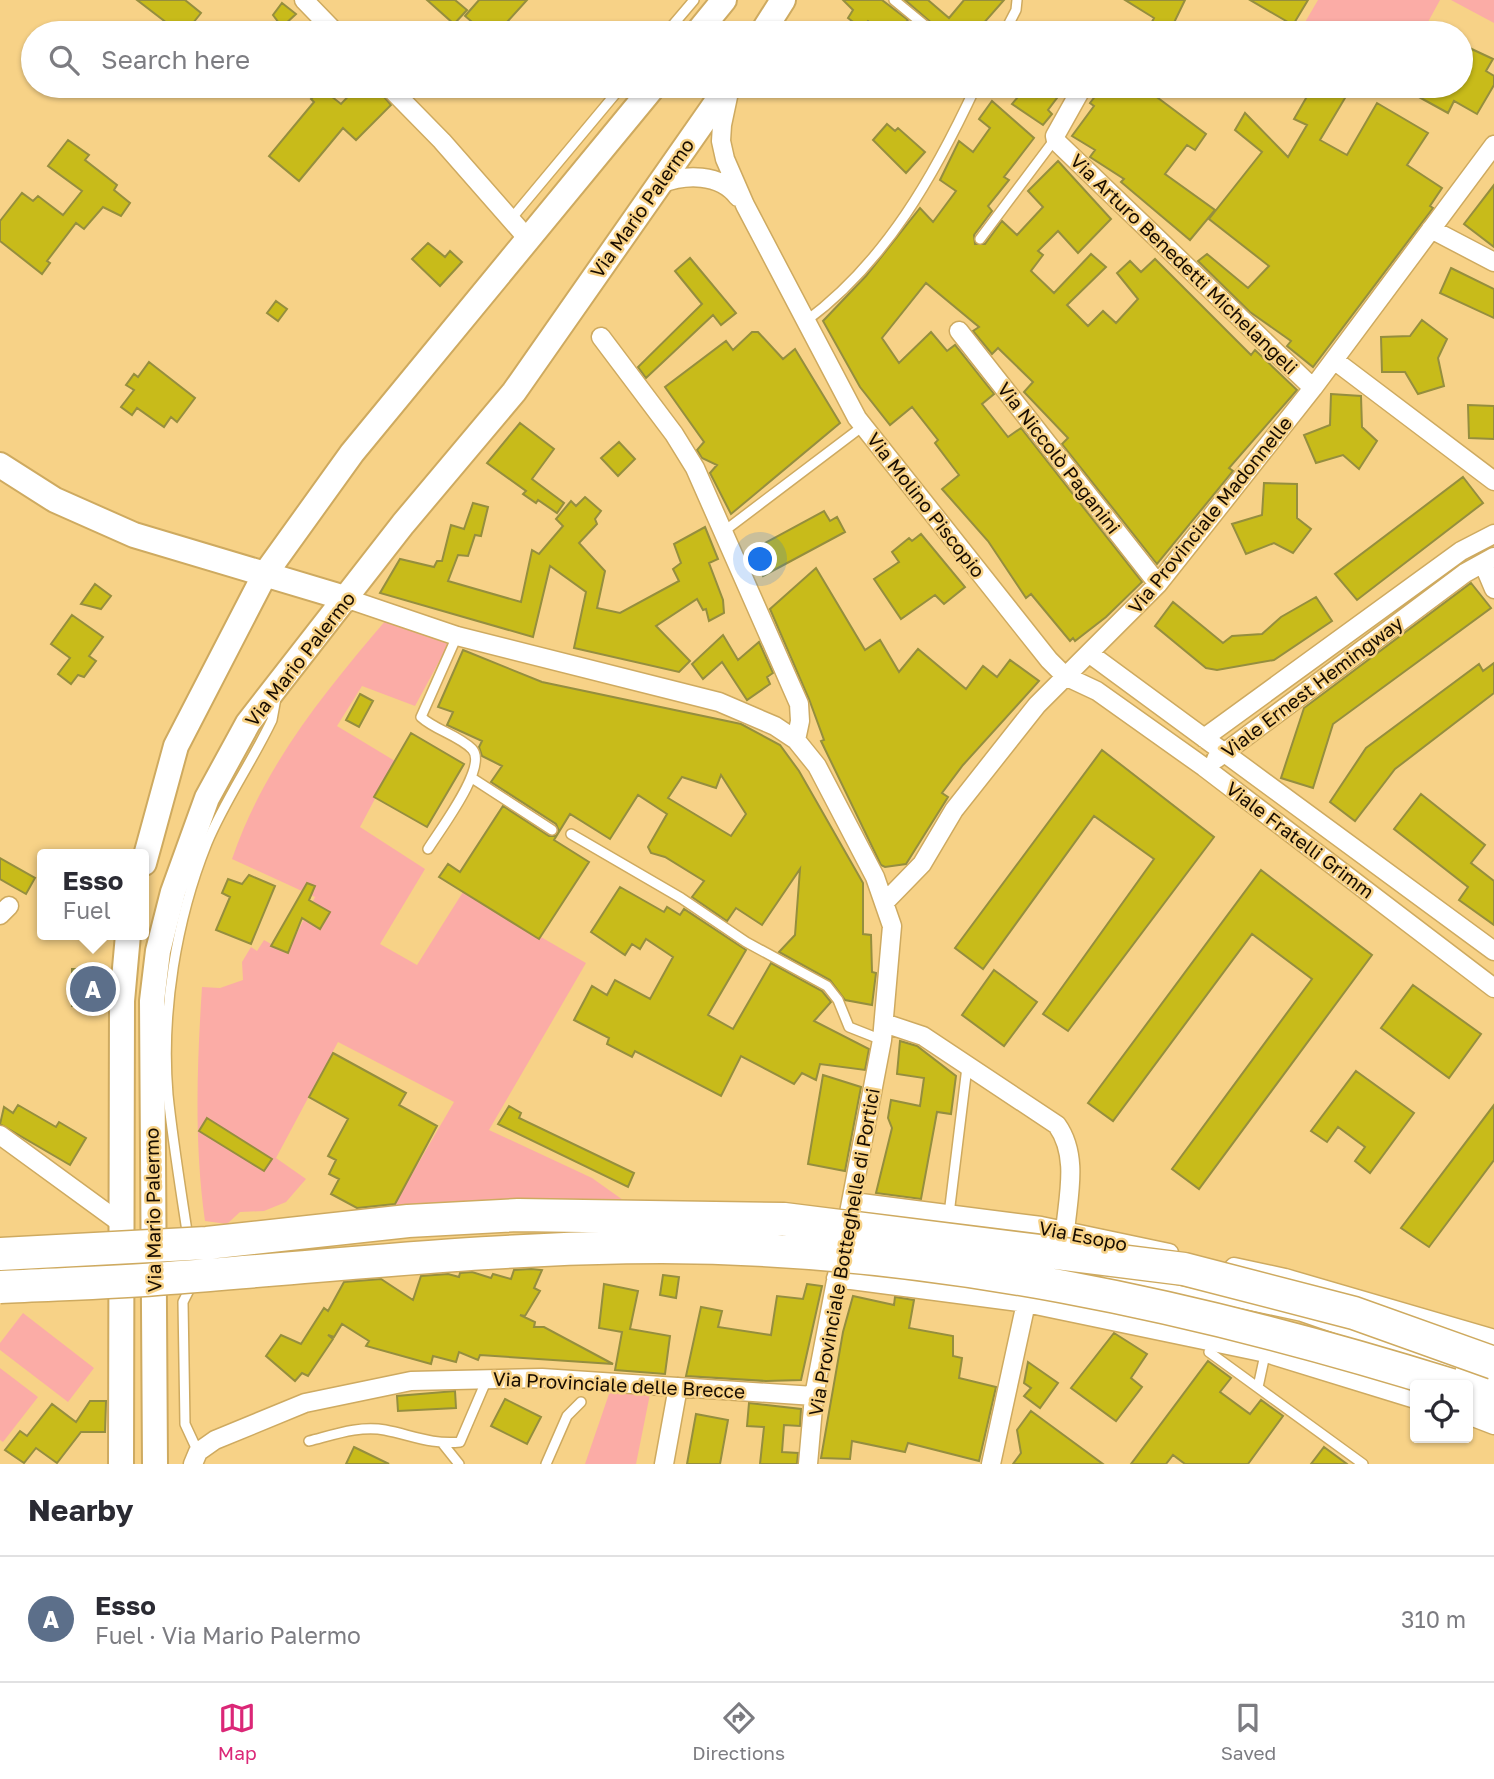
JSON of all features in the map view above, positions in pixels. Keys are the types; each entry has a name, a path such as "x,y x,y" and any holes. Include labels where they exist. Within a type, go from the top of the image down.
{"highway":[{"path":"0,1254 207,1243 408,1221 518,1216 784,1219 1184,1269 1354,1313 1494,1363"},
{"path":"0,1287 168,1278 420,1255 520,1250 664,1247 797,1252 1066,1285 1198,1313 1331,1348 1435,1380"},
{"path":"1473,1393 1494,1401"}],"street":[{"path":"304,0 324,21"},
{"path":"707,21 724,0"},
{"path":"770,21 783,0"},
{"path":"400,98 442,141 528,239"},
{"path":"148,849 176,746 265,574 352,453 644,98"},
{"name":"Via Mario Palermo","path":"155,1464 152,1001 158,951 173,892 207,798 248,723 278,682 348,599 403,524 514,393 721,98"},
{"name":"Via Molino Piscopio","path":"727,98 721,141 725,159 745,205 863,426 1065,676"},
{"name":"Via Arturo Benedetti Michelangeli","path":"1077,98 1055,139 1313,388"},
{"name":"Via Provinciale Madonnelle","path":"885,902 915,873 954,810 1038,705 1158,584 1313,388 1494,145"},
{"name":"Via Molino Piscopio","path":"660,184 674,178 695,177 719,181 733,190 745,205"},
{"path":"1431,229 1494,262"},
{"name":"Via Niccolò Paganini","path":"959,331 1158,584"},
{"path":"601,337 686,452 799,704 800,721 796,740"},
{"path":"1334,360 1494,481"},
{"path":"0,465 55,500 134,535 348,599"},
{"name":"Viale Ernest Hemingway","path":"1204,767 1204,738 1461,551 1494,534"},
{"path":"1488,560 1494,589"},
{"name":"Viale Ernest Hemingway","path":"1204,767 1488,560"},
{"name":"Via Provinciale Botteghelle di Portici","path":"348,599 457,636 719,702 775,726 796,740 817,766 885,902 892,939 883,1032 853,1202 814,1396 808,1464"},
{"name":"Viale Fratelli Grimm","path":"1090,654 1494,951"},
{"name":"Viale Fratelli Grimm","path":"1065,676 1097,691 1204,767 1494,988"},
{"name":"Via Mario Palermo","path":"121,1464 122,1001 128,940"},
{"path":"883,1032 923,1037 1057,1125 1064,1135 1071,1162 1065,1231"},
{"path":"0,1135 122,1223"},
{"name":"Via Esopo","path":"853,1202 1065,1231 1285,1278 1494,1339"},
{"path":"836,1278 1026,1303 1266,1353 1410,1397"},
{"path":"991,1464 1026,1303"},
{"name":"Via Provinciale delle Brecce","path":"196,1458 222,1437 305,1403 411,1381 542,1378 814,1396"},
{"path":"664,1464 678,1387"},
{"path":"1473,1417 1494,1425"}],"lane":[{"path":"676,21 694,0"},
{"path":"894,0 919,21"},
{"path":"1010,21 1016,10 1017,0"},
{"path":"511,219 612,98"},
{"path":"806,321 849,286 898,224 939,165 970,98"},
{"name":"Via Arturo Benedetti Michelangeli","path":"980,239 1055,139"},
{"path":"723,532 863,426"},
{"path":"428,849 472,778 477,762 472,749 422,719 420,714 457,636"},
{"path":"196,1458 186,1424 183,1302 192,1285 168,1094 168,1023 175,963 190,893 207,843 231,793 272,720 278,682"},
{"path":"472,778 552,830"},
{"path":"571,834 681,898 746,942 827,986 838,1000 849,1027 883,1032"},
{"path":"949,1214 967,1067"},
{"path":"862,1281 879,1205"},
{"name":"Via Esopo","path":"1091,1271 1300,1317 1494,1383"},
{"path":"1258,1387 1285,1278"},
{"path":"1209,1352 1363,1464"},
{"path":"309,1441 362,1429 384,1429 443,1444 460,1442 487,1379"},
{"path":"546,1464 567,1416 581,1402"},
{"path":"443,1444 459,1464"}],"shaded area":[{"path":"1318,0 1440,0 1429,21 1306,21"},
{"path":"1451,0 1494,0 1494,23"},
{"path":"386,620 447,641 447,647 415,706 362,686 337,726 395,761 360,827 425,869 380,944 417,965 463,892 586,963 489,1130 592,1178 623,1200 503,1202 391,1210 454,1102 338,1042 276,1158 306,1179 286,1202 264,1211 240,1212 227,1224 205,1221 197,1104 202,987 220,988 243,980 242,962 251,947 257,951 264,940 287,953 315,897 232,859 261,793 297,732"},
{"path":"23,1313 94,1368 68,1402 0,1350 0,1343"},
{"path":"0,1368 38,1397 3,1442 0,1440"},
{"path":"610,1391 650,1394 636,1464 585,1464"}],"building":[{"path":"137,0 185,0 201,13 195,21 164,21"},
{"path":"427,0 455,0 467,10 457,21 451,21"},
{"path":"479,0 527,0 508,21 471,21 465,16"},
{"path":"843,0 882,0 908,20 852,21 848,18 853,10"},
{"path":"905,0 928,0 949,18 964,0 1004,0 986,21 929,21"},
{"path":"1125,0 1185,0 1175,21 1152,21 1154,18"},
{"path":"1250,0 1308,0 1295,21 1286,21"},
{"path":"282,3 296,14 288,21 278,21 273,15"},
{"path":"1473,50 1493,59 1486,71 1494,76 1494,85 1477,114 1454,101 1448,113 1421,98 1473,98"},
{"path":"312,98 334,98 341,104 347,98 385,98 391,105 356,140 343,128 299,181 269,156 314,102"},
{"path":"1017,98 1057,98 1048,110 1052,114 1043,125 1012,104"},
{"path":"1094,98 1158,98 1206,134 1195,150 1187,145 1165,174 1215,210 1190,240 1121,182 1124,179 1090,157 1095,150 1072,136 1094,106 1090,103"},
{"path":"1306,98 1345,98 1320,140 1347,155 1377,103 1428,133 1407,165 1442,188 1430,206 1433,208 1313,367 1287,346 1291,341 1250,312 1198,261 1207,254 1248,288 1269,266 1209,219 1262,152 1235,130 1245,113 1288,157 1307,125 1294,119"},
{"path":"992,101 1034,138 1004,177 1009,180 988,206 992,211 974,235 975,244 985,244 1002,221 1017,235 1043,207 1028,191 1058,161 1111,219 1078,253 1058,231 1038,251 1043,255 1031,271 1054,293 1091,254 1106,267 1067,305 1088,326 1103,311 1116,323 1138,299 1117,273 1130,261 1141,272 1155,259 1251,355 1255,350 1297,390 1229,468 1233,471 1157,564 1062,444 1068,438 1024,392 1033,382 998,348 992,354 973,331 979,327 926,283 882,338 899,363 931,332 947,351 955,345 994,394 982,404 1008,437 1021,428 1142,582 1106,617 1075,641 1073,638 1070,641 1031,594 1026,598 988,541 942,489 959,475 935,443 938,440 912,407 890,425 860,387 823,321 866,276 920,208 933,222 956,191 940,180 959,141 973,152 990,128 979,119"},
{"path":"887,124 895,131 898,128 925,152 906,173 873,140"},
{"path":"68,140 89,155 85,160 117,185 114,190 130,203 121,216 103,207 84,229 76,223 47,261 50,263 42,274 0,241 0,221 22,193 33,201 38,196 63,215 82,191 48,166"},
{"path":"1494,185 1494,247 1464,224"},
{"path":"428,243 445,257 450,251 462,262 440,286 412,259"},
{"path":"690,258 736,313 721,325 713,315 646,378 638,367 702,304 675,271"},
{"path":"1451,268 1494,289 1494,318 1440,293"},
{"path":"276,301 287,309 278,321 267,313"},
{"path":"1422,320 1447,339 1438,358 1444,386 1418,394 1405,372 1382,372 1381,337 1410,336"},
{"path":"752,332 758,332 783,359 795,349 840,423 731,514 710,473 717,465 702,458 697,450 704,442 665,387 726,341 733,350"},
{"path":"149,362 195,398 177,422 171,417 164,427 137,408 132,415 121,407 134,390 126,385 134,374 138,377"},
{"path":"1331,394 1361,396 1362,427 1377,441 1359,469 1343,455 1316,463 1304,435 1330,425"},
{"path":"1468,405 1494,406 1494,439 1469,438"},
{"path":"520,423 554,449 532,479 564,503 557,513 523,494 526,491 487,463"},
{"path":"619,442 635,459 618,476 601,458"},
{"path":"1463,477 1483,503 1357,600 1335,574"},
{"path":"1264,483 1297,484 1297,518 1311,529 1293,553 1274,543 1246,554 1232,524 1262,515"},
{"path":"585,497 601,511 595,519 597,524 579,543 605,571 597,608 620,613 679,581 673,569 681,563 674,544 705,527 718,559 709,563 723,600 724,613 709,621 706,609 703,610 697,599 656,626 690,661 679,672 574,648 586,592 550,566 533,637 380,593 400,559 434,567 437,561 442,561 451,525 464,529 473,503 488,507 481,536 475,535 468,556 458,555 448,581 521,602 532,550 539,554 563,526 556,519 571,501 576,506"},
{"path":"824,511 830,521 837,517 845,532 763,576 752,550"},
{"path":"921,534 965,587 944,604 935,595 901,619 874,579 899,562 892,552 909,538 912,541"},
{"path":"816,568 865,650 880,640 899,672 918,649 966,689 983,666 997,677 1010,660 1039,681 963,765 942,793 948,797 906,864 885,867 881,865 821,741 824,740 809,699 770,609"},
{"path":"1471,583 1491,608 1333,724 1313,788 1281,778 1304,708"},
{"path":"95,584 111,596 101,609 81,604"},
{"path":"1316,597 1332,621 1274,660 1217,670 1206,668 1155,626 1173,602 1223,643 1232,636 1262,634 1281,617"},
{"path":"72,615 103,637 89,656 96,661 84,677 78,675 71,684 58,674 70,658 51,644"},
{"path":"723,635 738,660 759,642 773,673 767,677 770,684 747,700 722,662 703,679 692,664"},
{"path":"463,650 542,682 741,724 780,745 799,771 863,883 863,934 871,935 872,972 876,973 872,1005 845,1000 830,980 779,952 795,935 800,869 762,925 736,908 727,921 692,897 704,881 665,857 651,853 648,847 667,814 638,795 610,839 570,814 554,840 589,862 539,939 439,877 448,864 460,872 503,806 549,836 556,836 559,831 556,824 491,782 502,766 482,756 479,747 482,741 447,725 453,712 438,707","holes":["721,775 746,814 731,836 668,798 682,777 716,788"]},
{"path":"1494,663 1494,693 1395,769 1355,821 1330,802 1366,748 1479,664 1483,671"},
{"path":"360,694 373,701 359,727 346,720"},
{"path":"411,733 464,764 427,827 374,797"},
{"path":"1102,750 1214,837 1068,1031 1043,1014 1154,859 1094,816 983,969 955,948"},
{"path":"1421,794 1485,845 1471,863 1494,881 1494,925 1459,900 1468,887 1394,829"},
{"path":"0,858 35,878 26,894 0,879"},
{"path":"1261,870 1372,955 1199,1189 1172,1169 1312,979 1252,934 1113,1121 1088,1103"},
{"path":"249,875 275,886 251,944 216,930 230,897 222,893 228,879 242,884"},
{"path":"307,883 315,886 309,900 330,912 320,929 302,918 288,953 271,946"},
{"path":"620,887 664,912 667,907 680,915 684,909 746,950 708,1015 733,1029 771,963 822,991 831,1002 814,1021 869,1049 865,1070 820,1064 816,1080 802,1073 794,1084 741,1056 721,1096 635,1051 632,1057 607,1044 609,1038 574,1020 592,986 607,995 615,980 650,999 673,957 646,939 640,949 632,944 625,955 591,932"},
{"path":"72,969 108,969 107,1006 72,1006"},
{"path":"994,970 1037,1002 1004,1046 962,1015"},
{"path":"1413,985 1481,1034 1449,1078 1381,1028"},
{"path":"900,1041 917,1046 956,1076 951,1114 937,1112 921,1199 876,1193 892,1128 888,1118 891,1100 920,1106 924,1078 897,1074"},
{"path":"333,1053 406,1093 399,1105 437,1126 395,1204 357,1208 331,1194 339,1179 329,1174 336,1160 328,1156 348,1119 309,1097"},
{"path":"1356,1071 1414,1113 1370,1173 1355,1161 1365,1147 1338,1127 1327,1142 1311,1131"},
{"path":"823,1075 861,1087 845,1171 808,1164"},
{"path":"18,1105 56,1127 59,1122 86,1138 70,1165 0,1124 4,1107 13,1113"},
{"path":"1494,1105 1494,1160 1429,1247 1401,1228"},
{"path":"509,1106 521,1113 519,1118 634,1173 628,1187 498,1124"},
{"path":"207,1118 272,1159 264,1171 199,1131"},
{"path":"514,1270 542,1270 534,1288 540,1291 525,1316 520,1315 535,1322 534,1327 544,1327 613,1364 480,1355 478,1360 459,1352 456,1362 433,1356 431,1364 366,1346 369,1341 342,1324 334,1337 328,1335 333,1339 308,1376 302,1373 295,1381 266,1356 281,1335 301,1344 324,1308 328,1311 344,1282 381,1279 413,1300 421,1276 448,1274 459,1277 460,1273 472,1272 491,1278 493,1274 511,1279"},
{"path":"663,1275 679,1277 676,1298 660,1295"},
{"path":"604,1284 638,1291 630,1329 670,1336 665,1374 615,1370 622,1332 599,1328"},
{"path":"807,1284 822,1286 801,1380 766,1381 686,1376 701,1307 722,1311 718,1327 771,1335 777,1296 803,1299"},
{"path":"853,1296 894,1305 895,1297 914,1300 909,1328 953,1336 953,1356 962,1358 959,1378 996,1387 979,1461 908,1443 905,1452 852,1441 850,1459 821,1458 843,1332"},
{"path":"1114,1333 1147,1354 1131,1378 1142,1387 1116,1421 1071,1388"},
{"path":"1208,1361 1231,1378 1220,1392 1250,1414 1261,1400 1283,1416 1248,1464 1185,1464 1173,1455 1166,1464 1131,1464"},
{"path":"1028,1362 1058,1383 1040,1408 1024,1396 1031,1388 1024,1383"},
{"path":"455,1391 456,1408 398,1411 397,1396"},
{"path":"505,1399 541,1417 527,1444 491,1426"},
{"path":"90,1401 106,1401 105,1432 81,1432 57,1463 36,1448 24,1463 5,1450 20,1431 27,1436 52,1404 76,1422"},
{"path":"749,1403 801,1409 800,1426 784,1425 782,1452 798,1453 797,1464 760,1464 764,1427 747,1426"},
{"path":"1031,1411 1103,1464 1013,1464 1021,1453 1017,1430"},
{"path":"696,1414 728,1420 720,1464 687,1464"},
{"path":"354,1447 389,1464 346,1464"},
{"path":"1324,1447 1347,1464 1311,1464"}],"place":[{"name":"Esso","path":"93,989"}]}
